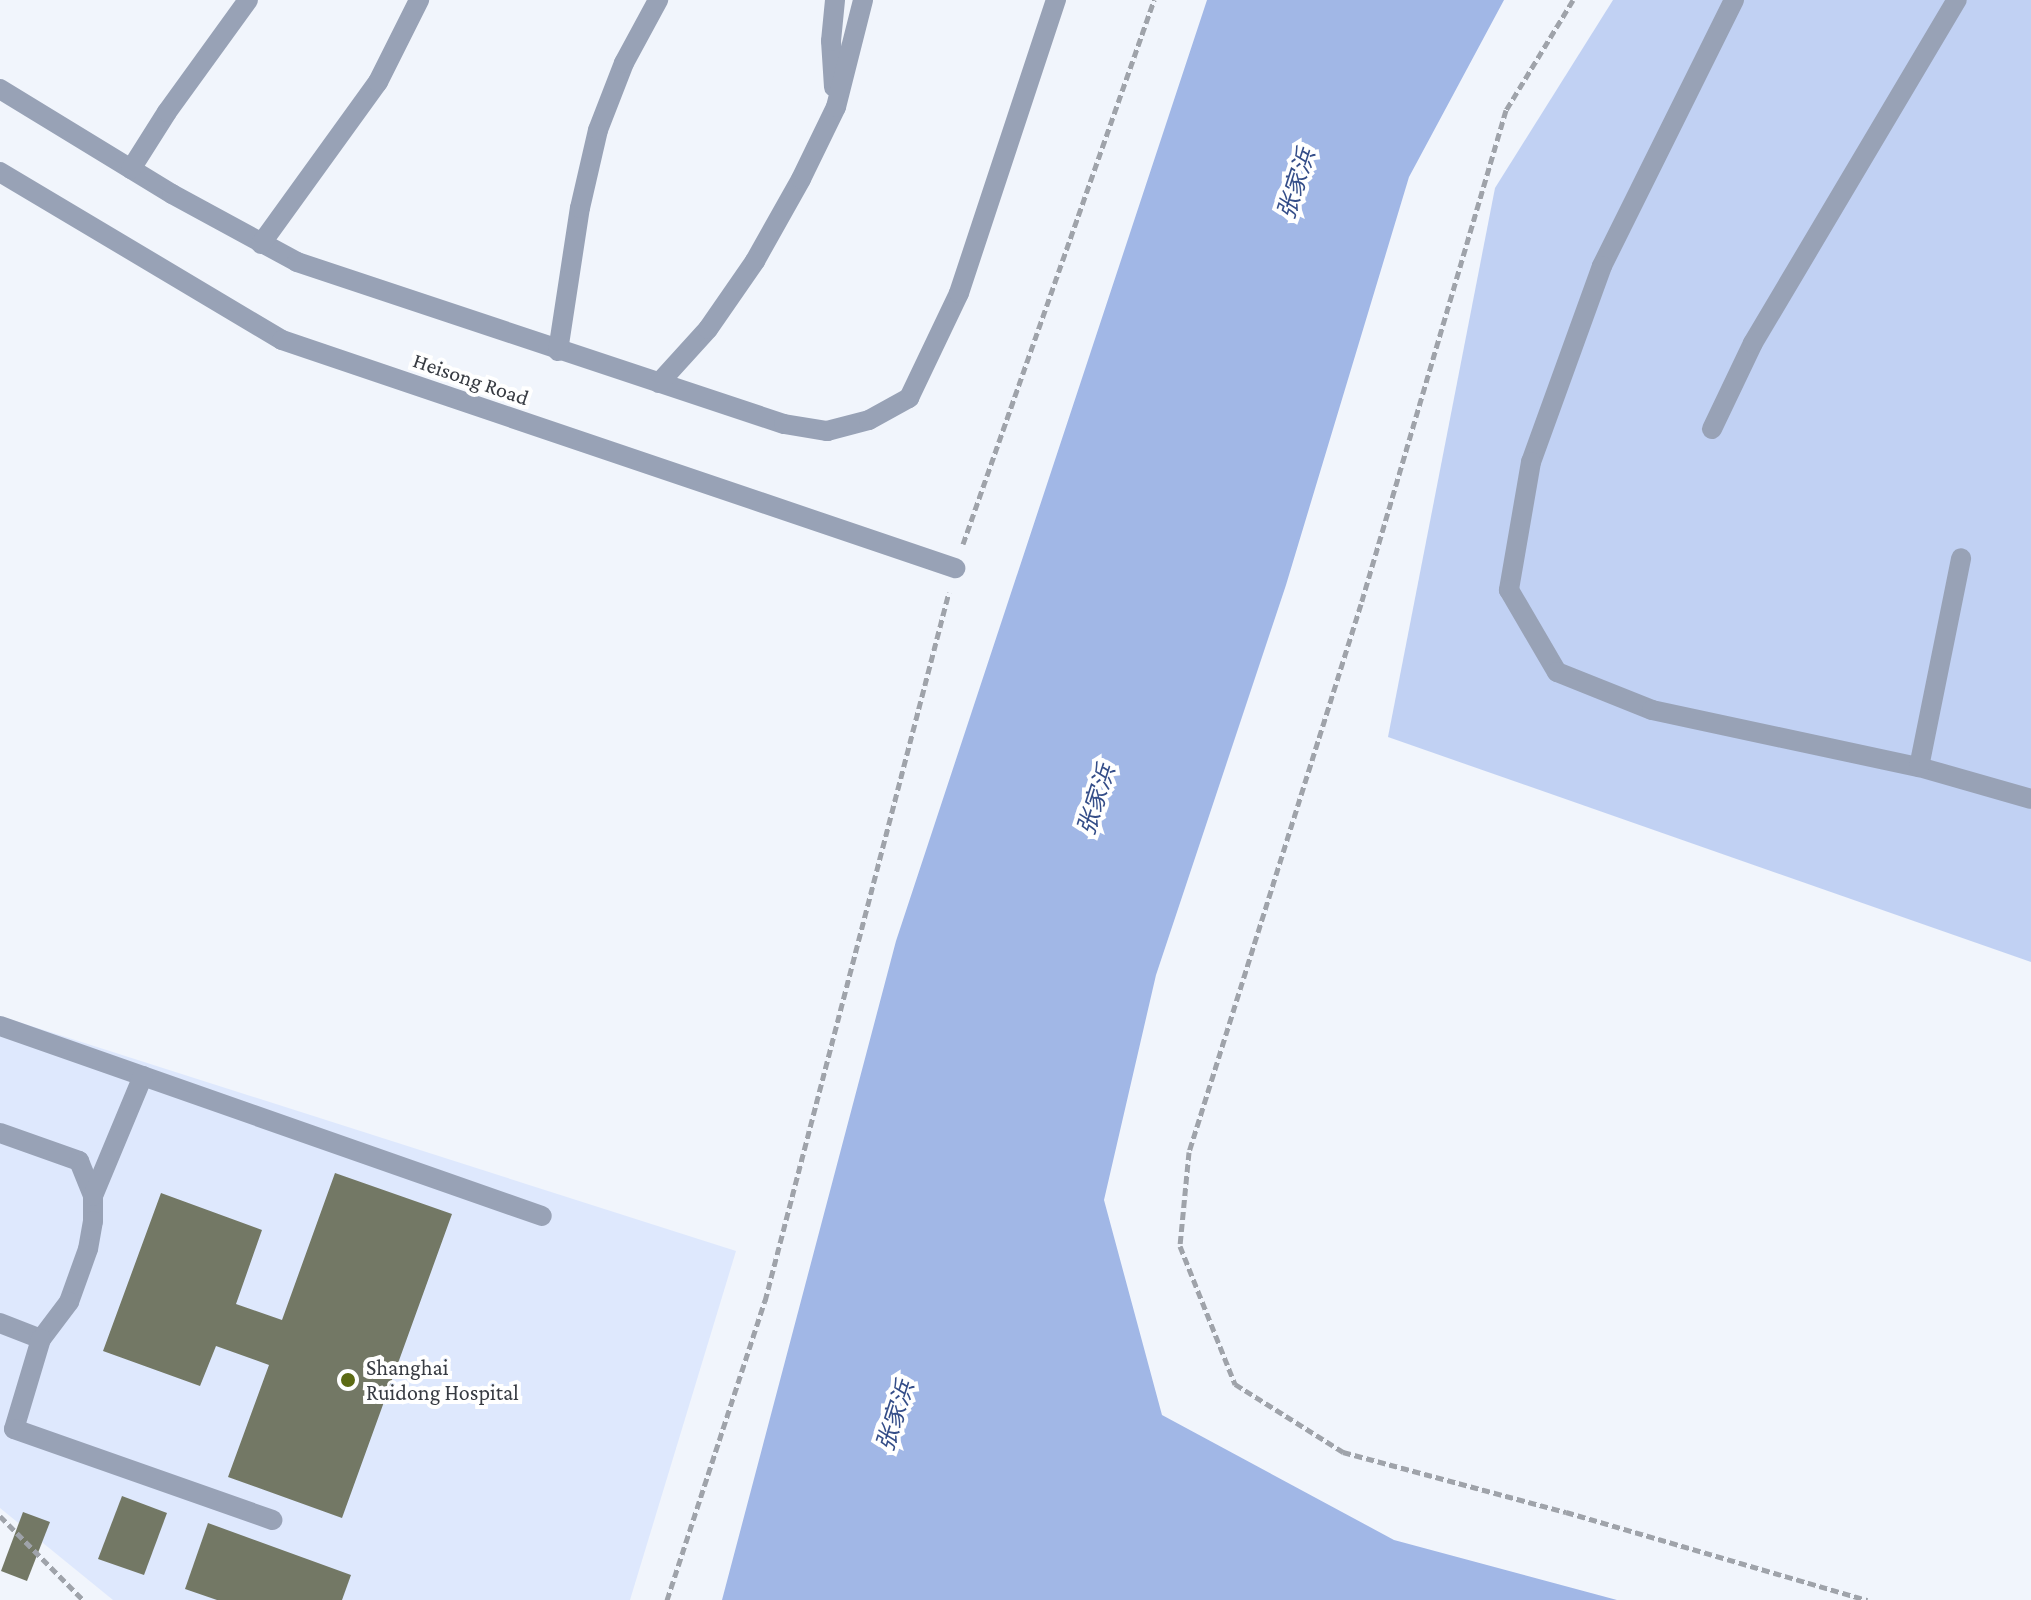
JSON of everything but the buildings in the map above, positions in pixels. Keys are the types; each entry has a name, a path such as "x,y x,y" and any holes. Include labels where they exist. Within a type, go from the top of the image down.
{"street":[{"path":"131,169 167,112 248,0"},
{"path":"261,244 378,82 419,0"},
{"path":"558,351 576,235 598,130 624,63 658,0"},
{"path":"835,0 831,41 836,107"},
{"path":"659,383 708,329 755,261 801,179 836,107 863,0"},
{"path":"0,89 131,169 297,262 784,424 827,431 869,420 909,398 959,293 1056,0"},
{"path":"1734,0 1602,266 1531,462 1509,590 1557,672 1652,710 1919,767 2031,799"},
{"path":"1712,429 1753,343 1957,0"},
{"name":"Heisong Road","path":"0,172 282,340 955,568"},
{"path":"1919,767 1961,558"},
{"path":"0,1026 542,1216"},
{"path":"143,1076 93,1196 88,1249 69,1302 41,1339 14,1429 272,1520"},
{"path":"0,1133 79,1161 107,1161"},
{"path":"79,1161 93,1196"},
{"path":"0,1323 41,1339"}],"path":[{"path":"667,1600 765,1301 955,568 1154,0"},
{"path":"1573,0 1506,110 1361,604 1189,1152 1180,1246 1235,1384 1343,1452 1566,1512 1867,1600"},
{"path":"0,1516 83,1600"}],"shaded area":[{"path":"1613,0 2031,0 2031,962 1388,737 1495,188"},
{"name":"Shanghai Ruidong Hospital","path":"0,1016 736,1251 630,1600 113,1600 0,1508"}],"water":[{"name":"张家浜","path":"1207,0 1504,0 1409,177 1286,585 1156,975 1104,1200 1162,1415 1394,1540 1617,1600 722,1600 896,941"}],"place":[{"name":"Shanghai Ruidong Hospital","path":"348,1380"}]}
